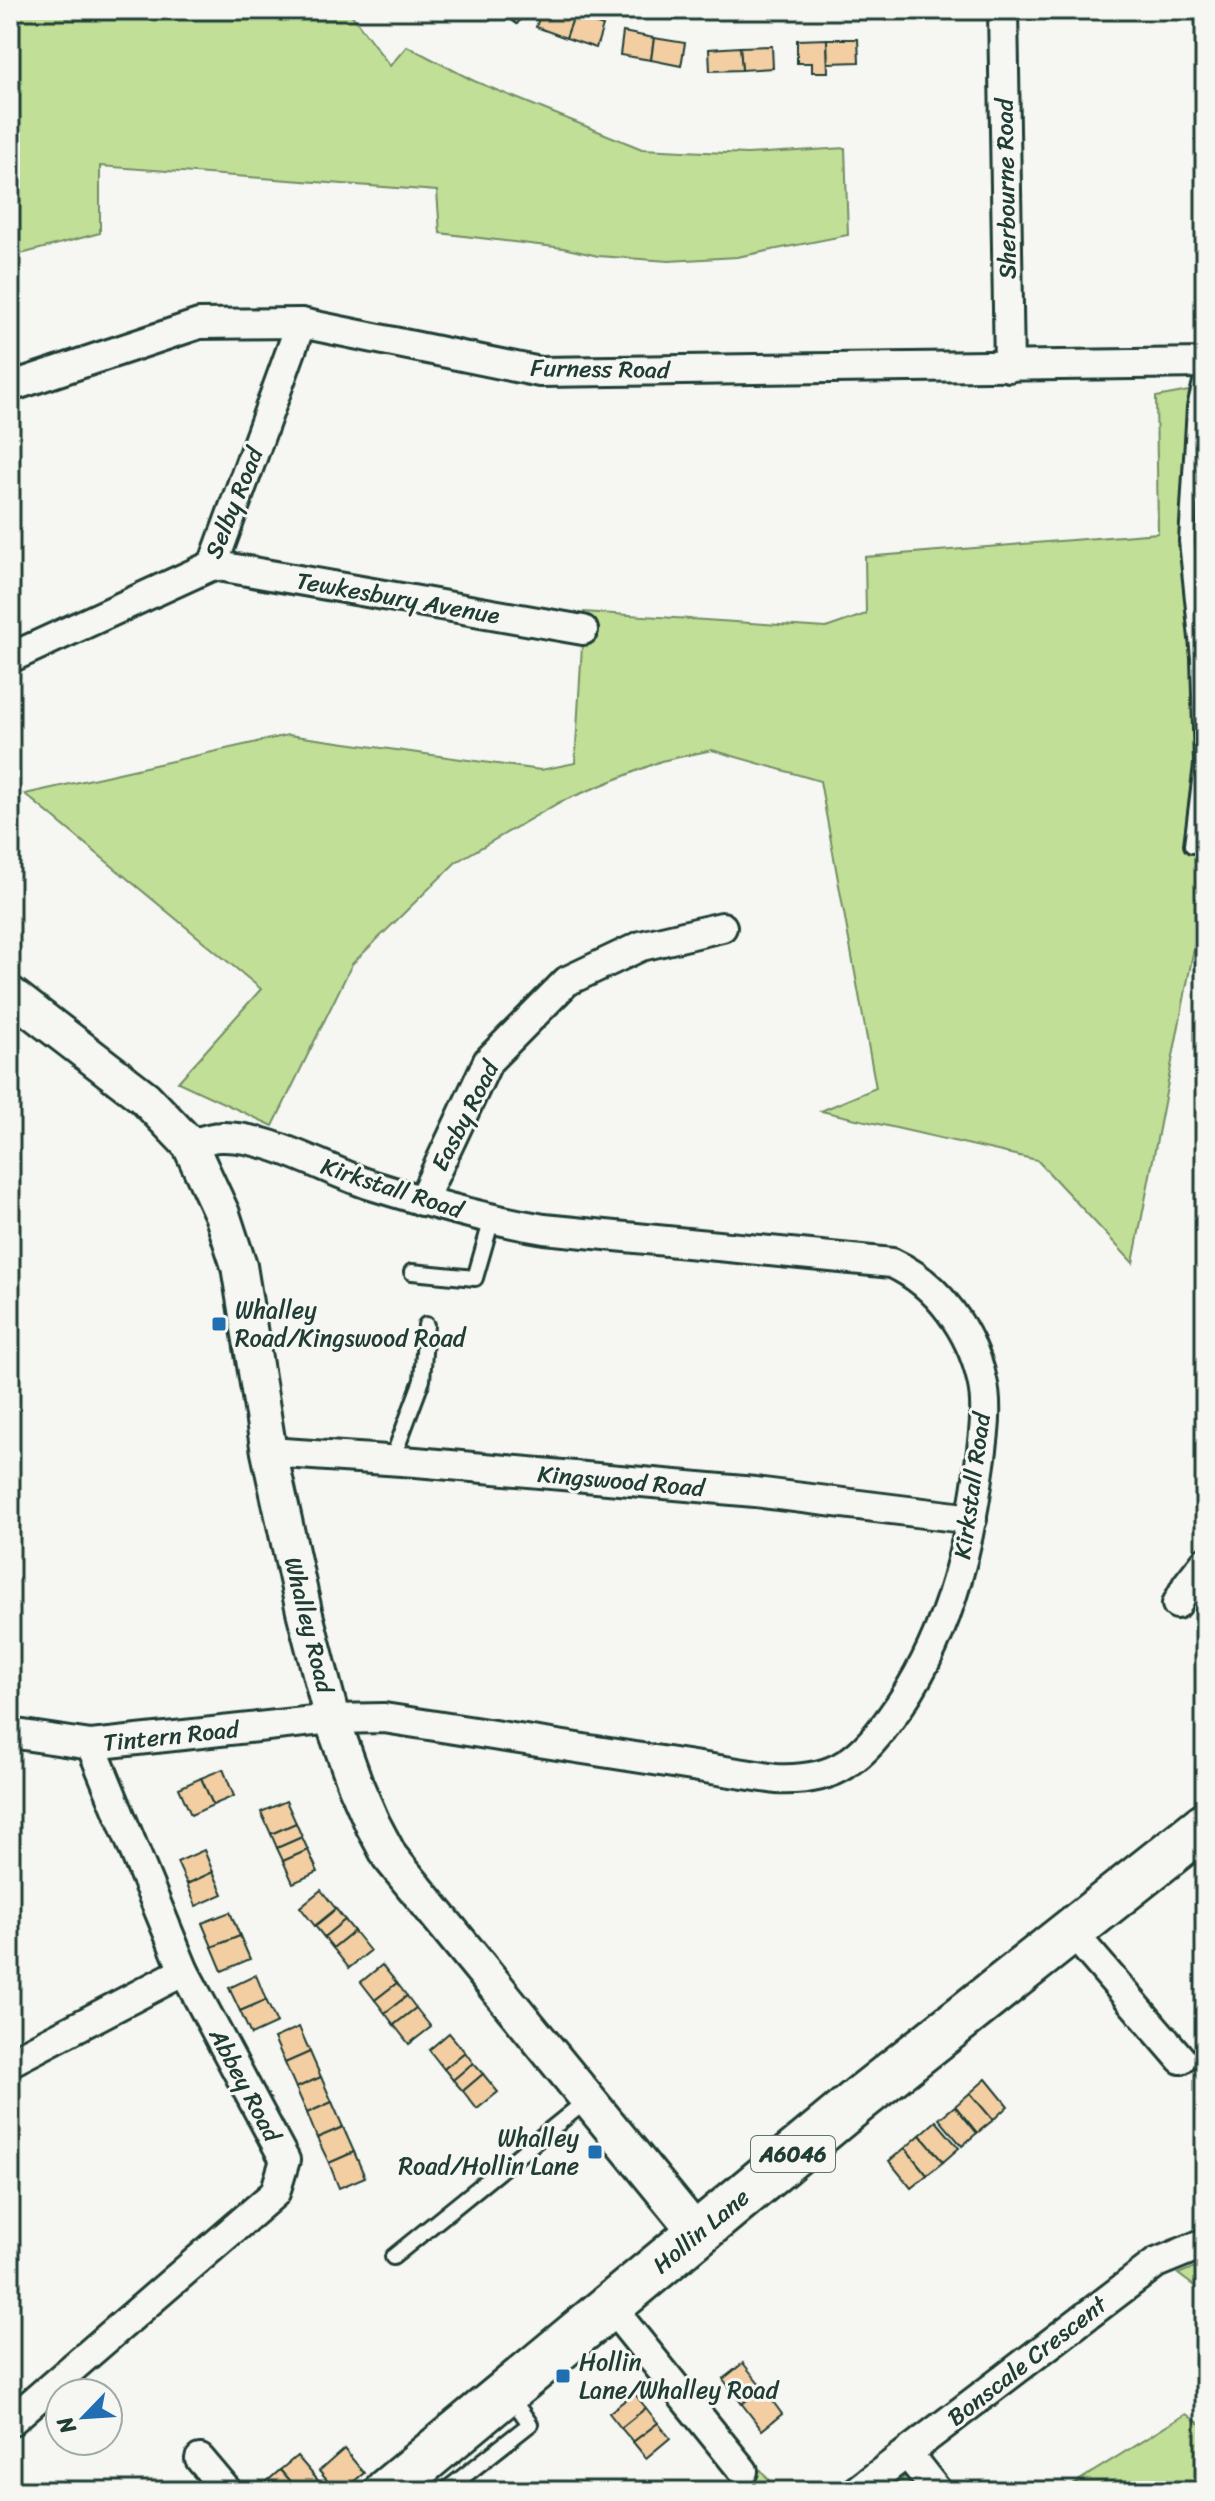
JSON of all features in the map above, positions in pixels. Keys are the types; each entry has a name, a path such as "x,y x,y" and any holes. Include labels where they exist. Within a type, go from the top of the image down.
{"main road":[{"name":"Hollin Lane","path":"387,2491 861,2098 1205,1825"}],"street":[{"name":"Sherbourne Road","path":"1003,10 1009,367"},
{"name":"Furness Road","path":"10,387 199,324 301,323 540,372 1205,364"},
{"name":"Selby Road","path":"10,658 213,565 301,323"},
{"name":"Tewkesbury Avenue","path":"213,565 583,630"},
{"name":"Easby Road","path":"422,1201 488,1061 567,981 641,946 722,927"},
{"name":"Whalley Road","path":"10,994 145,1098 190,1145 222,1214 239,1266 269,1452 304,1611 332,1719 356,1786 390,1857 697,2233"},
{"name":"Kirkstall Road","path":"190,1145 220,1137 280,1147 324,1169 422,1201 544,1229 892,1263 913,1273 942,1301 965,1336 983,1381 983,1447 972,1519 957,1584 946,1615 918,1676 873,1741 846,1764 824,1775 799,1780 776,1779 409,1720 332,1719"},
{"name":"Kingswood Road","path":"269,1452 755,1492 972,1519"},
{"path":"1177,1604 1192,1577 1205,1562"},
{"name":"Tintern Road","path":"10,1733 91,1745 332,1719"},
{"name":"Abbey Road","path":"10,2422 275,2193 285,2160 184,1971 91,1745"},
{"path":"1072,1932 1181,2059"},
{"path":"10,2062 184,1971"},
{"name":"Bonscale Crescent","path":"857,2491 1156,2263 1205,2243"},
{"path":"610,2306 743,2471"},
{"path":"907,2453 937,2491"},
{"path":"200,2459 227,2491"}],"lane":[{"path":"1192,845 1202,765 1199,658 1187,541 1195,407 1205,364"},
{"path":"412,1272 475,1278 492,1219"},
{"path":"392,1460 422,1380 426,1325"},
{"path":"393,2257 587,2100"},
{"path":"445,2491 530,2424 507,2392"}],"green space":[{"path":"10,10 348,10 390,66 407,46 474,81 642,149 747,154 845,148 848,235 737,257 669,261 598,256 563,248 440,233 437,191 100,166 100,233 10,257"},
{"path":"1205,388 1198,553 1205,619 1205,891 1133,1263 1037,1160 821,1111 876,1088 820,781 712,750 661,761 560,802 456,862 352,964 273,1126 178,1082 261,989 25,794 288,735 541,770 575,763 584,612 826,628 866,614 865,557 1158,533 1156,397"},
{"path":"1205,2263 1205,2294 1178,2274"},
{"path":"1186,2414 1205,2427 1205,2491 1062,2491"},
{"path":"925,2460 950,2491 888,2491"},
{"path":"761,2470 777,2491 744,2491 741,2485"}],"building":[{"path":"498,10 528,10 517,24"},
{"path":"542,10 558,10 574,16 566,38 536,27"},
{"path":"574,16 603,26 596,48 566,38"},
{"path":"623,32 654,38 651,60 620,55"},
{"path":"654,38 685,43 681,66 651,60"},
{"path":"827,39 828,72 812,72 812,63 797,63 797,40"},
{"path":"827,39 858,39 859,62 828,63"},
{"path":"772,46 773,68 742,70 740,47"},
{"path":"740,47 742,70 710,71 709,49"},
{"path":"223,1769 234,1796 213,1805 201,1778"},
{"path":"201,1778 213,1805 191,1815 179,1788"},
{"path":"286,1801 296,1823 271,1834 261,1812"},
{"path":"296,1823 302,1837 277,1848 271,1834"},
{"path":"302,1837 308,1850 283,1861 277,1848"},
{"path":"204,1850 213,1872 187,1884 177,1862"},
{"path":"308,1850 318,1872 293,1883 283,1861"},
{"path":"213,1872 223,1894 196,1906 187,1884"},
{"path":"321,1890 336,1909 315,1926 300,1907"},
{"path":"336,1909 345,1920 324,1937 315,1926"},
{"path":"230,1912 240,1936 212,1947 202,1923"},
{"path":"345,1920 354,1931 333,1948 324,1937"},
{"path":"354,1931 370,1951 349,1968 333,1948"},
{"path":"240,1936 250,1959 222,1971 212,1947"},
{"path":"382,1965 397,1983 375,2000 361,1982"},
{"path":"256,1975 266,2000 240,2011 229,1988"},
{"path":"397,1983 407,1996 385,2013 375,2000"},
{"path":"407,1996 416,2008 394,2025 385,2013"},
{"path":"266,2000 277,2023 251,2035 240,2011"},
{"path":"416,2008 431,2027 409,2044 394,2025"},
{"path":"299,2027 310,2052 285,2063 274,2038"},
{"path":"449,2033 465,2052 444,2069 429,2050"},
{"path":"310,2052 321,2077 296,2088 285,2063"},
{"path":"465,2052 473,2063 453,2080 444,2069"},
{"path":"473,2063 483,2074 463,2091 453,2080"},
{"path":"483,2074 498,2092 477,2109 463,2091"},
{"path":"321,2077 332,2102 307,2113 296,2088"},
{"path":"986,2079 1008,2106 993,2120 970,2093"},
{"path":"970,2093 993,2120 977,2133 955,2106"},
{"path":"332,2102 343,2127 317,2138 307,2113"},
{"path":"955,2106 977,2133 962,2146 939,2119"},
{"path":"936,2121 959,2148 943,2162 920,2135"},
{"path":"343,2127 354,2152 329,2163 317,2138"},
{"path":"920,2135 943,2162 927,2175 905,2148"},
{"path":"905,2148 927,2175 911,2188 889,2161"},
{"path":"354,2152 365,2177 339,2188 329,2163"},
{"path":"743,2363 763,2388 742,2404 723,2379"},
{"path":"763,2388 782,2414 762,2430 742,2404"},
{"path":"634,2393 646,2408 621,2428 609,2413"},
{"path":"646,2408 658,2423 633,2442 621,2428"},
{"path":"658,2423 670,2438 646,2458 633,2442"},
{"path":"344,2449 364,2473 342,2491 336,2491 319,2471"},
{"path":"297,2456 321,2484 313,2491 298,2491 280,2470"},
{"path":"280,2470 298,2491 269,2491 264,2484"}],"place":[{"name":"Whalley Road/Kingswood Road","path":"219,1324"},
{"name":"Whalley Road/Hollin Lane","path":"595,2152"},
{"name":"Hollin Lane/Whalley Road","path":"563,2376"}]}
